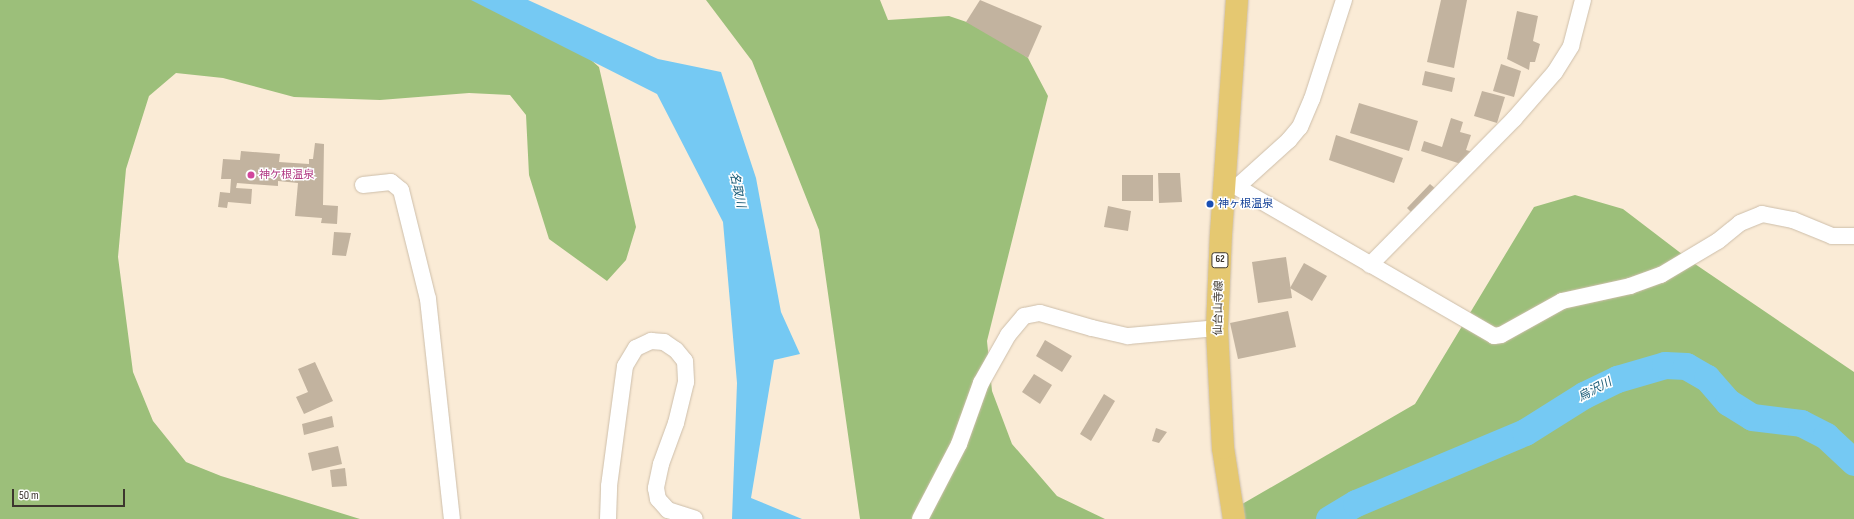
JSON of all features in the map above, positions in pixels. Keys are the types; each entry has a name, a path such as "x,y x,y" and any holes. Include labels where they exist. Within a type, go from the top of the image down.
{"main road":[{"name":"仙台山寺線","path":"1234,519 1223,448 1217,328 1231,187 1237,0"}],"street":[{"path":"1344,0 1312,99 1300,127 1289,140 1231,187 1494,336 1501,335 1562,301 1630,286 1661,275 1718,241 1740,222 1762,214 1793,220 1832,236 1854,236"},
{"path":"1370,265 1514,118 1555,72 1571,46 1583,0"},
{"path":"363,185 391,182 401,190 428,299 452,519"},
{"path":"920,519 960,444 981,383 1008,335 1024,316 1040,313 1092,328 1128,336 1217,328"},
{"path":"608,519 609,486 625,366 636,348 651,341 664,342 676,350 685,361 686,382 676,423 661,464 656,488 658,499 668,510 695,519"}],"green space":[{"path":"0,0 523,0 599,67 636,227 626,260 607,281 549,239 529,175 526,115 510,95 469,93 380,100 294,97 223,78 176,73 149,96 126,169 118,257 133,372 153,421 186,462 221,476 360,519 0,519"},
{"path":"706,0 880,0 888,20 949,16 990,30 1028,58 1048,96 987,341 992,391 1012,444 1057,496 1105,519 860,519 819,230 752,61"},
{"path":"1575,195 1623,209 1695,264 1854,372 1854,519 1240,519 1237,507 1415,404 1534,207"}],"water":[{"name":"名取川","path":"471,0 528,0 658,59 721,72 756,178 781,312 800,354 774,360 751,498 802,519 732,519 737,383 723,222 657,94"}],"building":[{"path":"980,0 1042,26 1028,58 966,22"},
{"path":"1441,0 1467,0 1454,68 1427,62"},
{"path":"1517,11 1538,16 1533,41 1540,44 1535,62 1530,62 1529,70 1507,59"},
{"path":"1501,64 1521,71 1514,97 1493,91"},
{"path":"1425,71 1455,78 1452,92 1422,85"},
{"path":"1482,91 1505,97 1497,123 1474,116"},
{"path":"1359,103 1418,121 1409,151 1350,133"},
{"path":"1451,118 1463,122 1460,132 1471,135 1466,150 1476,153 1464,165 1421,151 1424,141 1442,147"},
{"path":"1336,135 1403,158 1394,183 1329,160"},
{"path":"315,143 324,144 323,205 338,206 337,224 321,223 322,218 295,216 298,183 278,181 278,186 237,183 236,188 252,189 251,204 228,202 227,208 218,207 220,192 230,193 231,179 221,179 223,159 240,160 241,151 280,154 279,162 309,164 309,159 313,159"},
{"path":"1158,173 1180,173 1182,202 1159,203"},
{"path":"1122,175 1153,175 1153,201 1122,201"},
{"path":"1430,184 1438,191 1415,216 1407,208"},
{"path":"1108,206 1131,211 1128,231 1104,227"},
{"path":"334,232 351,233 346,256 332,255"},
{"path":"1286,257 1292,298 1258,303 1252,262"},
{"path":"1304,263 1327,276 1312,301 1290,288"},
{"path":"1288,311 1296,347 1238,359 1230,323"},
{"path":"1045,340 1072,356 1062,372 1036,356"},
{"path":"315,362 333,401 304,414 296,397 308,392 298,369"},
{"path":"1034,374 1052,385 1040,404 1022,392"},
{"path":"1104,394 1115,401 1091,441 1080,434"},
{"path":"332,416 334,427 304,435 302,424"},
{"path":"1156,428 1167,432 1159,443 1152,441"},
{"path":"338,446 342,464 312,471 308,453"},
{"path":"345,468 347,486 332,487 330,470"}],"waterway":[{"name":"烏沢川","path":"1329,519 1356,503 1525,432 1584,395 1617,379 1665,365 1686,366 1707,378 1728,402 1752,417 1801,423 1826,436 1854,462"}],"place":[{"name":"神ケ根温泉","path":"251,175"},
{"name":"神ヶ根温泉","path":"1210,204"}]}
